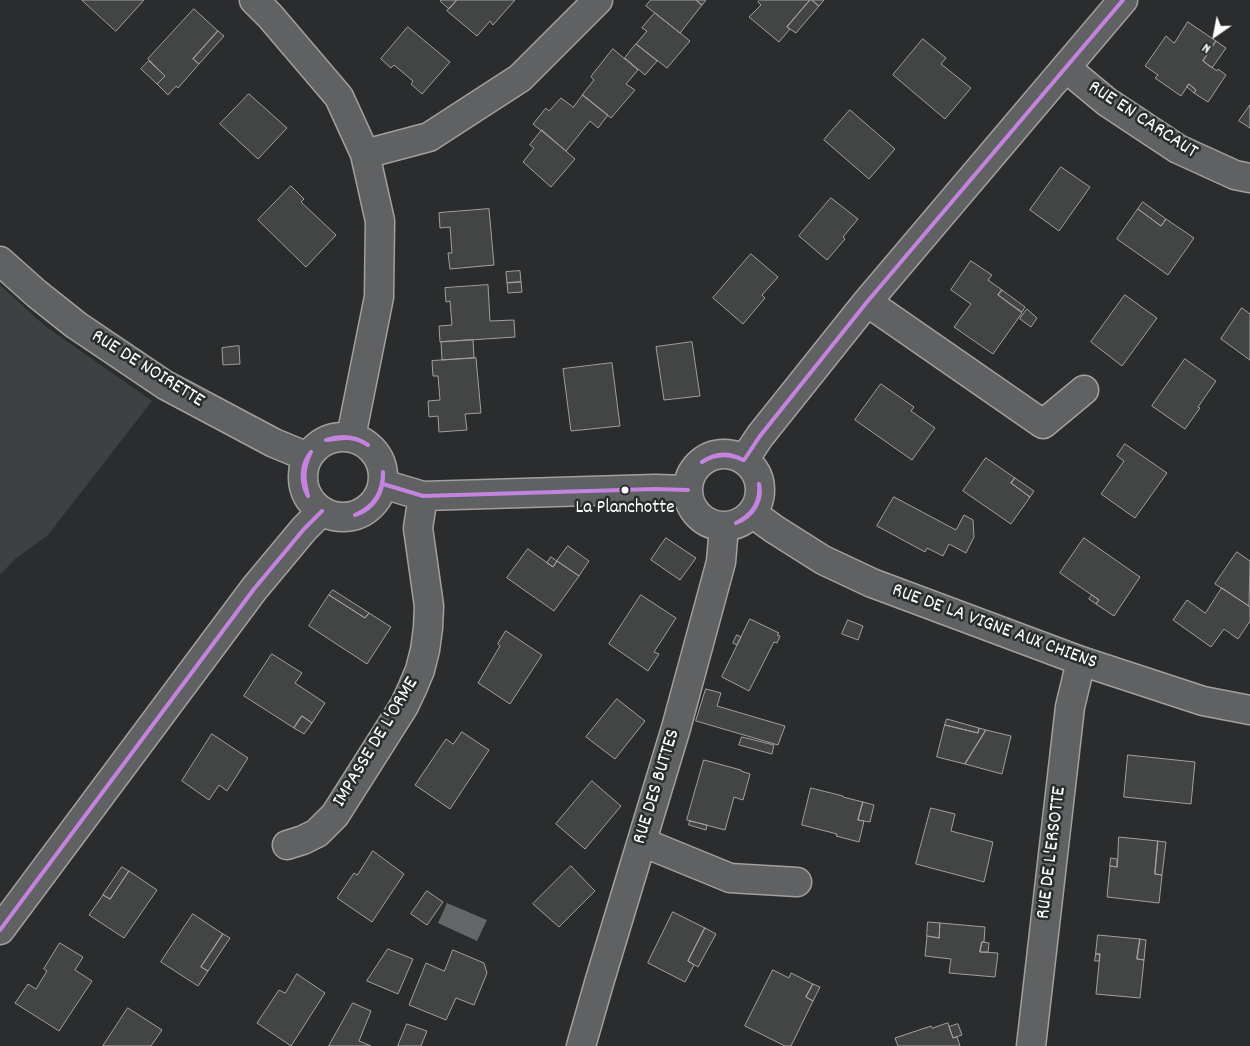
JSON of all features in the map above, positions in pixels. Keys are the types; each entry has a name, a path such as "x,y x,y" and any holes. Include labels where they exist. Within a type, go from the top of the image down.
{"street":[{"path":"254,0 339,97 365,154 380,222 379,296 351,437"},
{"path":"365,154 429,137 520,78 598,0"},
{"path":"744,460 760,436 867,302 1123,0"},
{"name":"RUE EN CARCAUT","path":"1066,68 1107,102 1178,149 1235,175 1250,178"},
{"name":"RUE DE NOIRETTE","path":"0,261 76,325 165,385 274,443 308,457"},
{"path":"867,302 1043,424 1084,390"},
{"path":"338,437 351,437 363,441 380,459 384,471 383,484 379,496 371,507 360,514 347,517 334,516 322,511 312,503 306,492 303,468 308,457 316,447 326,440 338,437"},
{"path":"722,454 734,455 744,460 753,468 758,479 760,491 752,513 734,525 712,524 702,519 694,511 688,490 689,479 694,469 712,456 722,454"},
{"path":"383,484 424,496 655,489 688,490"},
{"name":"IMPASSE DE L'ORME","path":"287,845 317,833 335,815 399,714 420,670 425,650 429,606 418,528 424,496"},
{"path":"0,930 254,589 304,529 322,511"},
{"name":"RUE DE LA VIGNE AUX CHIENS","path":"752,513 774,530 823,560 872,583 1081,661 1203,701 1246,704"},
{"name":"RUE DES BUTTES","path":"581,1046 676,728 721,562 724,526"},
{"name":"RUE DE L'ERSOTTE","path":"1031,1046 1070,707 1081,661"},
{"path":"642,842 730,878 797,882"}],"shaded area":[{"path":"0,285 45,326 152,401 48,535 15,559 0,575"},
{"path":"447,903 487,920 477,941 438,923"}],"building":[{"path":"82,0 144,0 116,31"},
{"path":"441,0 457,0 449,9"},
{"path":"457,0 515,0 493,25 490,21 477,36 447,11"},
{"path":"651,0 696,0 702,5 680,33 646,6"},
{"path":"696,0 706,0 702,5"},
{"path":"760,0 810,0 787,27 790,29 779,42 749,17 761,5 758,2"},
{"path":"810,0 819,6 796,33 787,27"},
{"path":"812,0 824,0 819,6"},
{"path":"194,9 218,31 193,59 199,64 178,88 176,86 168,95 157,84 165,76 148,59"},
{"path":"655,13 690,41 667,68 636,44 647,31 642,28"},
{"path":"1188,22 1216,41 1203,61 1226,75 1208,102 1194,93 1196,90 1189,84 1181,96 1155,78 1158,75 1145,66 1166,36 1174,43"},
{"path":"408,27 450,62 422,94 411,84 413,81 394,65 391,68 381,59"},
{"path":"218,31 224,36 199,64 193,59"},
{"path":"923,39 946,58 941,64 971,88 945,119 893,75"},
{"path":"1216,41 1226,48 1212,68 1203,61"},
{"path":"636,44 657,61 645,75 625,58"},
{"path":"613,49 638,70 626,84 635,90 611,118 582,95 594,80 591,77"},
{"path":"149,61 165,76 157,84 141,69"},
{"path":"1189,84 1196,90 1194,93 1187,87"},
{"path":"249,94 287,128 258,159 220,124"},
{"path":"583,95 608,115 598,128 590,121 566,151 533,124 546,108 549,111 561,98 573,107"},
{"path":"1250,105 1250,128 1239,121"},
{"path":"850,110 895,149 869,179 824,140"},
{"path":"542,130 575,159 551,187 523,162 534,148 530,145"},
{"path":"1061,167 1090,187 1059,231 1030,210"},
{"path":"291,186 304,199 301,202 336,235 306,267 258,220"},
{"path":"831,198 858,219 843,237 845,239 827,260 799,236"},
{"path":"1143,202 1166,219 1161,226 1138,209"},
{"path":"489,209 494,265 450,269 448,253 452,253 450,227 440,228 439,213"},
{"path":"1138,209 1161,226 1166,219 1194,238 1168,275 1117,239"},
{"path":"751,254 778,277 762,295 765,298 743,324 713,298"},
{"path":"971,261 992,275 988,280 1002,290 998,295 1022,313 993,354 954,327 971,304 951,290"},
{"path":"520,271 521,282 507,283 506,272"},
{"path":"521,282 522,292 508,293 507,283"},
{"path":"488,285 490,321 514,320 515,337 440,342 439,326 452,325 450,301 446,302 445,288"},
{"path":"1002,290 1025,307 1022,312 998,295"},
{"path":"1125,295 1157,318 1122,366 1091,342"},
{"path":"1242,308 1250,314 1250,360 1221,339"},
{"path":"1027,309 1037,318 1031,327 1020,319"},
{"path":"473,340 474,358 442,360 441,342"},
{"path":"692,342 700,396 664,400 656,347"},
{"path":"239,346 240,364 223,365 222,348"},
{"path":"476,358 481,413 465,414 467,430 439,432 438,416 429,417 428,401 440,400 438,376 433,376 432,361"},
{"path":"1185,359 1216,381 1185,429 1152,406"},
{"path":"612,363 620,426 571,431 563,369"},
{"path":"881,384 914,407 911,411 935,428 912,460 855,420"},
{"path":"1125,444 1167,473 1135,518 1101,494 1124,461 1117,456"},
{"path":"986,458 1015,478 1011,483 1030,497 1011,524 963,491"},
{"path":"1015,478 1034,491 1030,497 1011,483"},
{"path":"894,497 956,530 964,515 973,520 974,537 966,553 949,544 943,556 927,548 925,552 877,526"},
{"path":"666,538 696,558 680,580 651,560"},
{"path":"1084,538 1140,577 1114,616 1096,604 1099,600 1060,573"},
{"path":"568,546 589,561 579,576 557,561"},
{"path":"528,549 553,567 557,561 579,576 554,611 507,578"},
{"path":"1237,552 1250,561 1249,606 1215,584"},
{"path":"551,557 557,561 553,567 547,563"},
{"path":"1222,588 1250,607 1250,621 1238,639 1224,629 1211,647 1173,620 1187,600 1205,613"},
{"path":"333,590 369,613 365,618 329,595"},
{"path":"329,595 365,618 369,613 391,627 367,664 309,626"},
{"path":"641,595 676,618 654,652 659,654 648,671 609,644"},
{"path":"1092,595 1099,600 1096,604 1089,599"},
{"path":"750,619 779,633 777,635 780,636 777,643 774,642 749,691 722,677"},
{"path":"848,620 863,626 858,640 842,634"},
{"path":"506,631 542,655 510,704 478,683 500,646 498,644"},
{"path":"737,635 741,637 737,645 733,643"},
{"path":"272,654 302,673 295,683 325,703 312,723 302,716 294,728 244,696"},
{"path":"706,689 721,693 717,706 785,726 778,745 696,721"},
{"path":"617,699 645,721 615,759 586,737"},
{"path":"302,716 312,723 304,734 294,728"},
{"path":"947,719 979,728 978,733 945,725"},
{"path":"945,725 978,733 979,728 986,730 965,764 937,757"},
{"path":"986,730 1011,736 1002,774 965,764"},
{"path":"462,732 489,750 450,809 415,785 446,739 453,744"},
{"path":"212,734 248,758 227,791 219,785 209,800 182,781"},
{"path":"742,737 774,745 772,754 739,745"},
{"path":"1128,755 1195,762 1191,804 1124,797"},
{"path":"704,760 750,774 743,800 734,797 725,830 687,820"},
{"path":"592,781 621,806 585,849 556,824"},
{"path":"811,788 863,802 858,820 864,821 859,842 802,825"},
{"path":"863,802 874,805 870,822 858,820"},
{"path":"931,808 955,814 951,831 993,842 984,882 916,864"},
{"path":"690,821 707,825 706,830 689,825"},
{"path":"1119,837 1158,841 1155,874 1162,875 1159,903 1107,897 1110,866 1117,867"},
{"path":"1158,841 1166,842 1162,875 1155,874"},
{"path":"373,851 404,874 372,922 337,898 354,873 357,875"},
{"path":"1111,858 1117,859 1117,867 1110,866"},
{"path":"571,866 595,891 559,927 533,904"},
{"path":"122,867 129,871 110,899 103,895"},
{"path":"129,871 157,890 124,938 89,915 103,895 110,899"},
{"path":"427,891 443,902 427,925 411,914"},
{"path":"673,912 705,928 688,961 694,965 685,982 648,963"},
{"path":"193,914 223,934 201,967 208,971 198,986 161,962"},
{"path":"928,922 940,923 939,938 927,936"},
{"path":"940,923 985,927 984,942 982,942 980,952 998,953 995,977 949,973 951,959 925,956 927,936 939,938"},
{"path":"705,928 716,934 698,967 688,961"},
{"path":"223,934 230,938 208,971 201,967"},
{"path":"1098,935 1140,939 1137,959 1144,960 1140,998 1096,994 1100,954 1096,954"},
{"path":"1140,939 1146,940 1144,960 1137,959"},
{"path":"982,942 989,943 988,952 980,952"},
{"path":"60,943 83,957 75,970 92,981 59,1031 15,1003 28,984 36,989 47,971 44,969"},
{"path":"388,949 413,959 398,994 367,981"},
{"path":"453,950 484,963 487,973 474,1005 456,998 446,1020 409,1005 426,963 444,971"},
{"path":"1096,954 1100,954 1099,961 1095,961"},
{"path":"773,970 789,978 791,973 813,984 806,997 813,1001 791,1046 785,1046 745,1026"},
{"path":"297,974 325,993 291,1046 257,1023 279,990 285,993"},
{"path":"813,984 820,987 813,1001 806,997"},
{"path":"353,1003 371,1011 359,1041 371,1046 329,1046"},
{"path":"128,1008 162,1030 151,1046 103,1046"},
{"path":"948,1023 953,1038 957,1037 960,1046 898,1046 895,1038 931,1026 932,1028"},
{"path":"407,1024 427,1031 421,1046 398,1046"},
{"path":"958,1024 962,1035 953,1038 949,1027"}],"transit line":[{"path":"744,460 760,436 867,302 1123,0"},
{"path":"326,440 348,437 368,445"},
{"path":"326,440 353,438 368,445"},
{"path":"308,496 305,491 303,473 305,462 311,452"},
{"path":"308,496 305,473 306,463 311,452"},
{"path":"702,462 717,455 733,456 743,460"},
{"path":"702,462 722,455 733,456 743,460"},
{"path":"355,515 367,508 376,498 383,479 383,472"},
{"path":"355,515 368,508 377,498 382,486 383,472"},
{"path":"383,484 423,496 655,489 688,490"},
{"path":"736,523 747,516 757,502 759,484"},
{"path":"736,523 747,517 755,508 758,502 759,484"},
{"path":"0,930 254,589 304,529 322,511"}],"place":[{"name":"La Planchotte","path":"625,490"}]}
